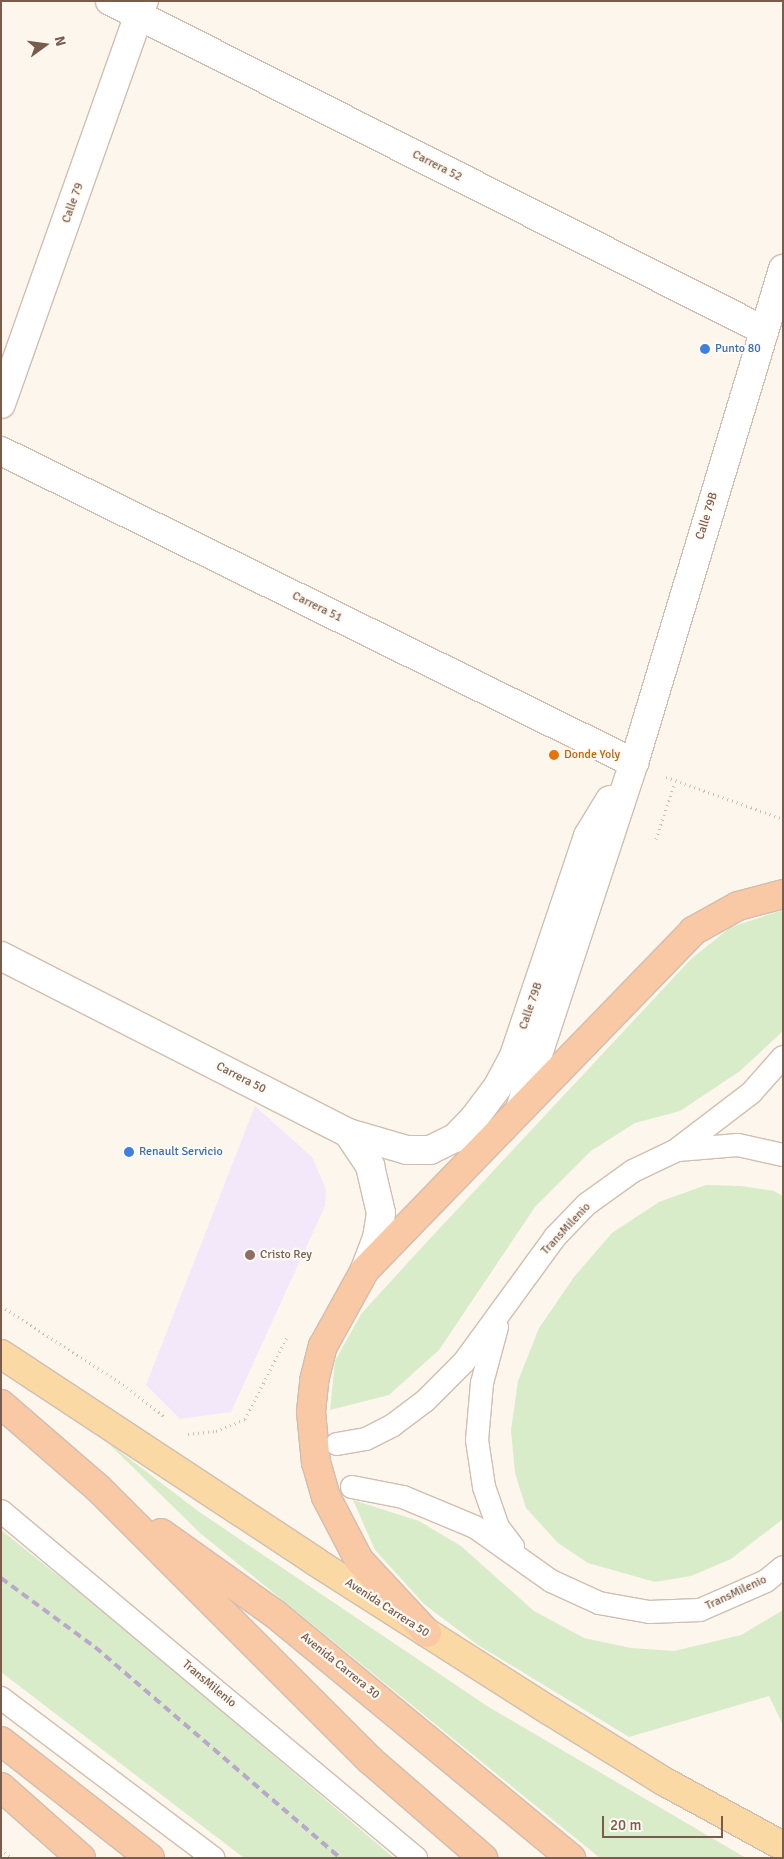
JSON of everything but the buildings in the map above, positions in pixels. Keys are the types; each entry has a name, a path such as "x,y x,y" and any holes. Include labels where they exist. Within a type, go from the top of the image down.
{"highway":[{"path":"427,1633 359,1560 334,1516 316,1463 311,1412 314,1381 323,1346 365,1270 694,931 738,906 783,894"},
{"name":"Avenida Carrera 30","path":"1,1404 98,1488 370,1760 483,1858"},
{"name":"Avenida Carrera 30","path":"98,1488 275,1614 571,1858"},
{"path":"1,1741 150,1858"},
{"path":"1,1786 81,1858"}],"main road":[{"name":"Avenida Carrera 50","path":"1,1354 427,1633 665,1782 783,1846"}],"street":[{"name":"Carrera 52","path":"110,1 142,9 763,330"},
{"name":"Calle 79","path":"1,404 142,9"},
{"name":"Calle 79B","path":"520,1109 634,763 763,330 783,269"},
{"name":"Carrera 51","path":"1,451 634,763"},
{"name":"Calle 79B","path":"348,1133 406,1150 430,1150 455,1138 475,1117 497,1088 514,1056 588,836 634,763"},
{"name":"Carrera 50","path":"1,956 348,1133 370,1166 381,1213 377,1238 365,1270"}],"lane":[{"name":"TransMilenio","path":"337,1444 366,1439 393,1425 425,1401 464,1362 555,1237 587,1204 633,1171 675,1151 751,1093 783,1057"},
{"name":"TransMilenio","path":"675,1151 738,1145 783,1155"},
{"name":"TransMilenio","path":"502,1312 482,1383 477,1440 484,1487 498,1527 520,1556"},
{"name":"TransMilenio","path":"352,1487 403,1497 475,1528 520,1556 550,1581 599,1603 649,1612 700,1610 766,1581 783,1567"},
{"name":"TransMilenio","path":"1,1511 416,1858"},
{"path":"1,1698 213,1858"}],"path":[{"path":"634,763 675,782 783,819"},
{"path":"656,839 675,782"},
{"path":"1,1306 128,1387 171,1422"},
{"path":"186,1434 216,1431 245,1419 290,1330"},
{"path":"1,1849 12,1858"}],"shaded area":[{"name":"Cristo Rey","path":"255,1106 312,1157 326,1189 325,1206 231,1412 180,1419 146,1385"}],"green space":[{"path":"783,910 783,1031 740,1071 680,1111 635,1123 591,1151 535,1207 439,1350 389,1395 330,1410 335,1361 361,1314 691,959 731,927"},
{"path":"706,1185 741,1186 774,1191 783,1196 783,1519 731,1559 691,1576 655,1582 588,1563 558,1543 526,1508 515,1473 511,1430 518,1381 539,1328 574,1277 612,1233 659,1202"},
{"path":"105,1440 198,1511 487,1706 746,1858 600,1858 200,1533"},
{"path":"353,1500 419,1521 461,1546 534,1611 584,1638 631,1648 674,1651 741,1635 783,1610 783,1725 769,1696 629,1737 478,1645 425,1605 375,1550"},
{"path":"1,1530 129,1632 394,1858 244,1858 1,1672"}],"railway":[{"path":"1,1578 95,1647 340,1858"}],"place":[{"name":"Punto 80","path":"705,349"},
{"name":"Donde Yoly","path":"554,755"},
{"name":"Renault Servicio","path":"129,1152"},
{"name":"Cristo Rey","path":"250,1255"}]}
